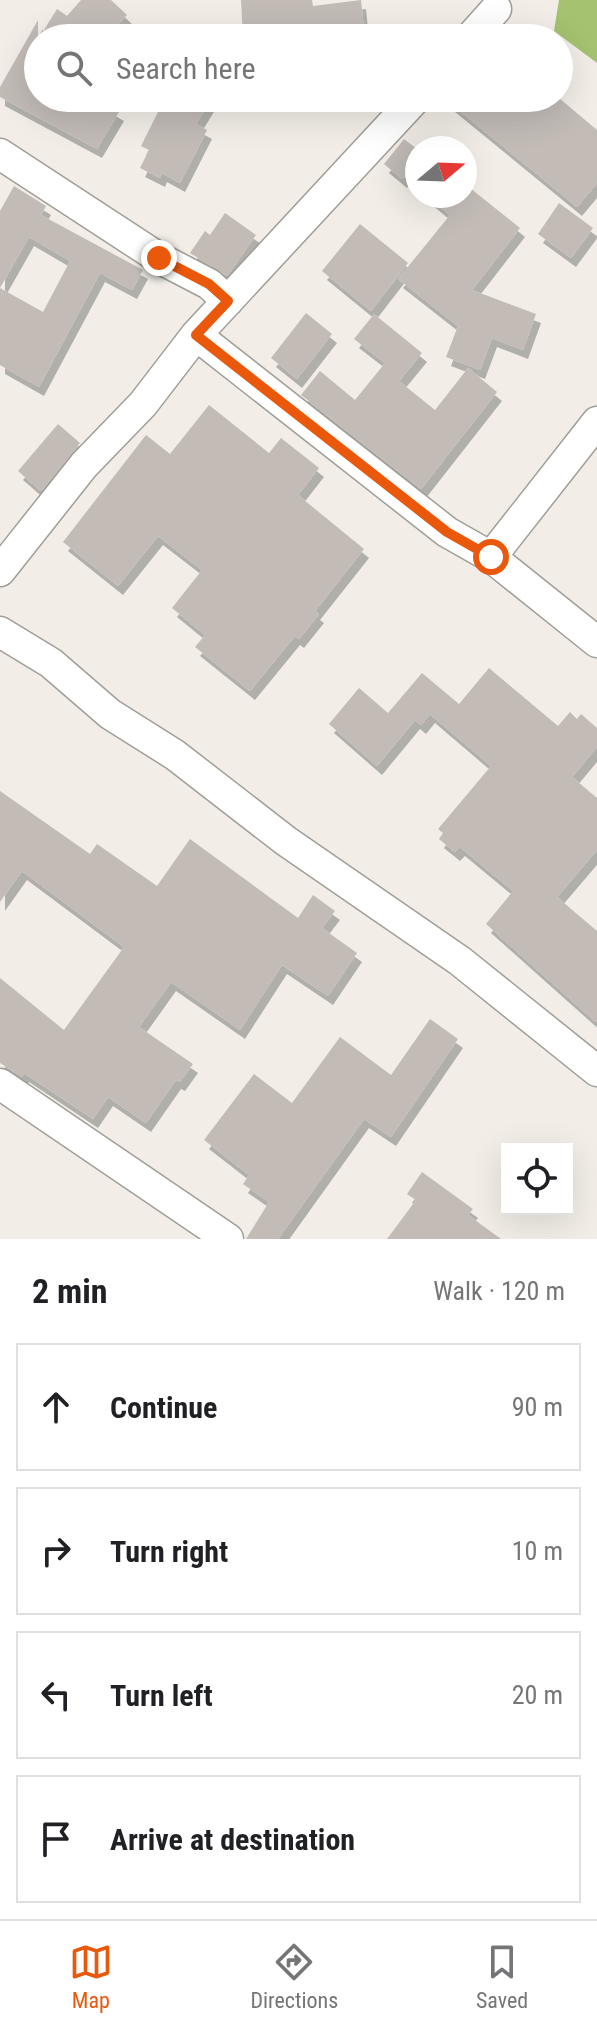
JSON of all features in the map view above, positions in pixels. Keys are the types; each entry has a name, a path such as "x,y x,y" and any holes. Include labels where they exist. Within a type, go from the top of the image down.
{"street":[{"path":"483,24 496,9"},
{"path":"0,571 84,465 143,404 196,335 403,112"},
{"path":"0,154 159,258 209,284 228,301"},
{"path":"196,335 447,532 491,557 597,642"},
{"path":"491,557 597,422"},
{"path":"0,632 51,663 110,714 175,755 286,841 460,961 597,1071"},
{"path":"0,1084 228,1239"}],"green space":[{"path":"559,0 597,0 597,63 573,45 573,24 555,24"}],"building":[{"path":"81,0 111,0 127,15 118,24 48,24 57,9 67,16"},
{"path":"241,0 312,0 313,6 361,0 363,24 242,24"},
{"path":"24,45 24,110 0,97 0,87"},
{"path":"573,110 597,130 597,183 577,207 461,112"},
{"path":"28,112 119,112 97,149"},
{"path":"158,112 203,112 196,124 207,130 180,183 162,173 160,178 140,168 149,150 141,146"},
{"path":"405,140 405,175 402,179 384,164"},
{"path":"14,186 46,206 41,215 143,270 132,290 100,273 39,387 0,365 0,288 0,211","holes":["29,237 70,261 43,312 0,288"]},
{"path":"477,194 520,228 472,290 536,314 523,350 492,338 480,370 446,357 458,326 398,279 450,215 442,208 477,208"},
{"path":"559,203 593,228 571,258 538,234"},
{"path":"225,213 256,235 227,276 190,253 205,231 210,235"},
{"path":"360,224 408,263 371,311 322,271"},
{"path":"306,313 332,334 297,379 271,358"},
{"path":"374,314 422,353 399,381 435,410 468,368 497,392 421,489 301,395 320,371 355,400 385,363 354,339"},
{"path":"209,405 269,453 281,438 319,468 298,495 364,549 315,611 319,614 299,639 295,636 250,691 195,647 205,635 172,608 202,570 158,536 118,586 63,542 146,435 170,454"},
{"path":"58,424 80,443 41,491 18,471"},
{"path":"489,668 558,726 570,712 577,719 581,714 597,728 597,747 572,777 597,798 597,850 557,897 597,931 597,1023 486,924 513,891 460,847 455,852 439,839 443,833 438,829 491,766 430,714 421,725 415,720 377,766 329,724 359,688 388,713 422,673 459,704"},
{"path":"0,791 90,854 97,844 157,886 190,839 298,918 313,895 335,911 322,928 357,953 328,996 282,965 240,1030 171,982 139,1027 193,1064 180,1082 176,1080 146,1123 108,1097 93,1119 24,1073 22,1077 0,1063 0,978 64,1030 124,947 22,871 0,902"},
{"path":"430,1019 458,1039 391,1137 364,1119 278,1239 246,1239 269,1202 243,1184 249,1175 204,1140 254,1074 292,1103 340,1037 391,1075"},
{"path":"422,1172 473,1209 468,1215 501,1239 387,1239 416,1200 407,1194"}],"route":[{"path":"159,258 209,284 228,301 196,335 447,532 491,557"}]}
